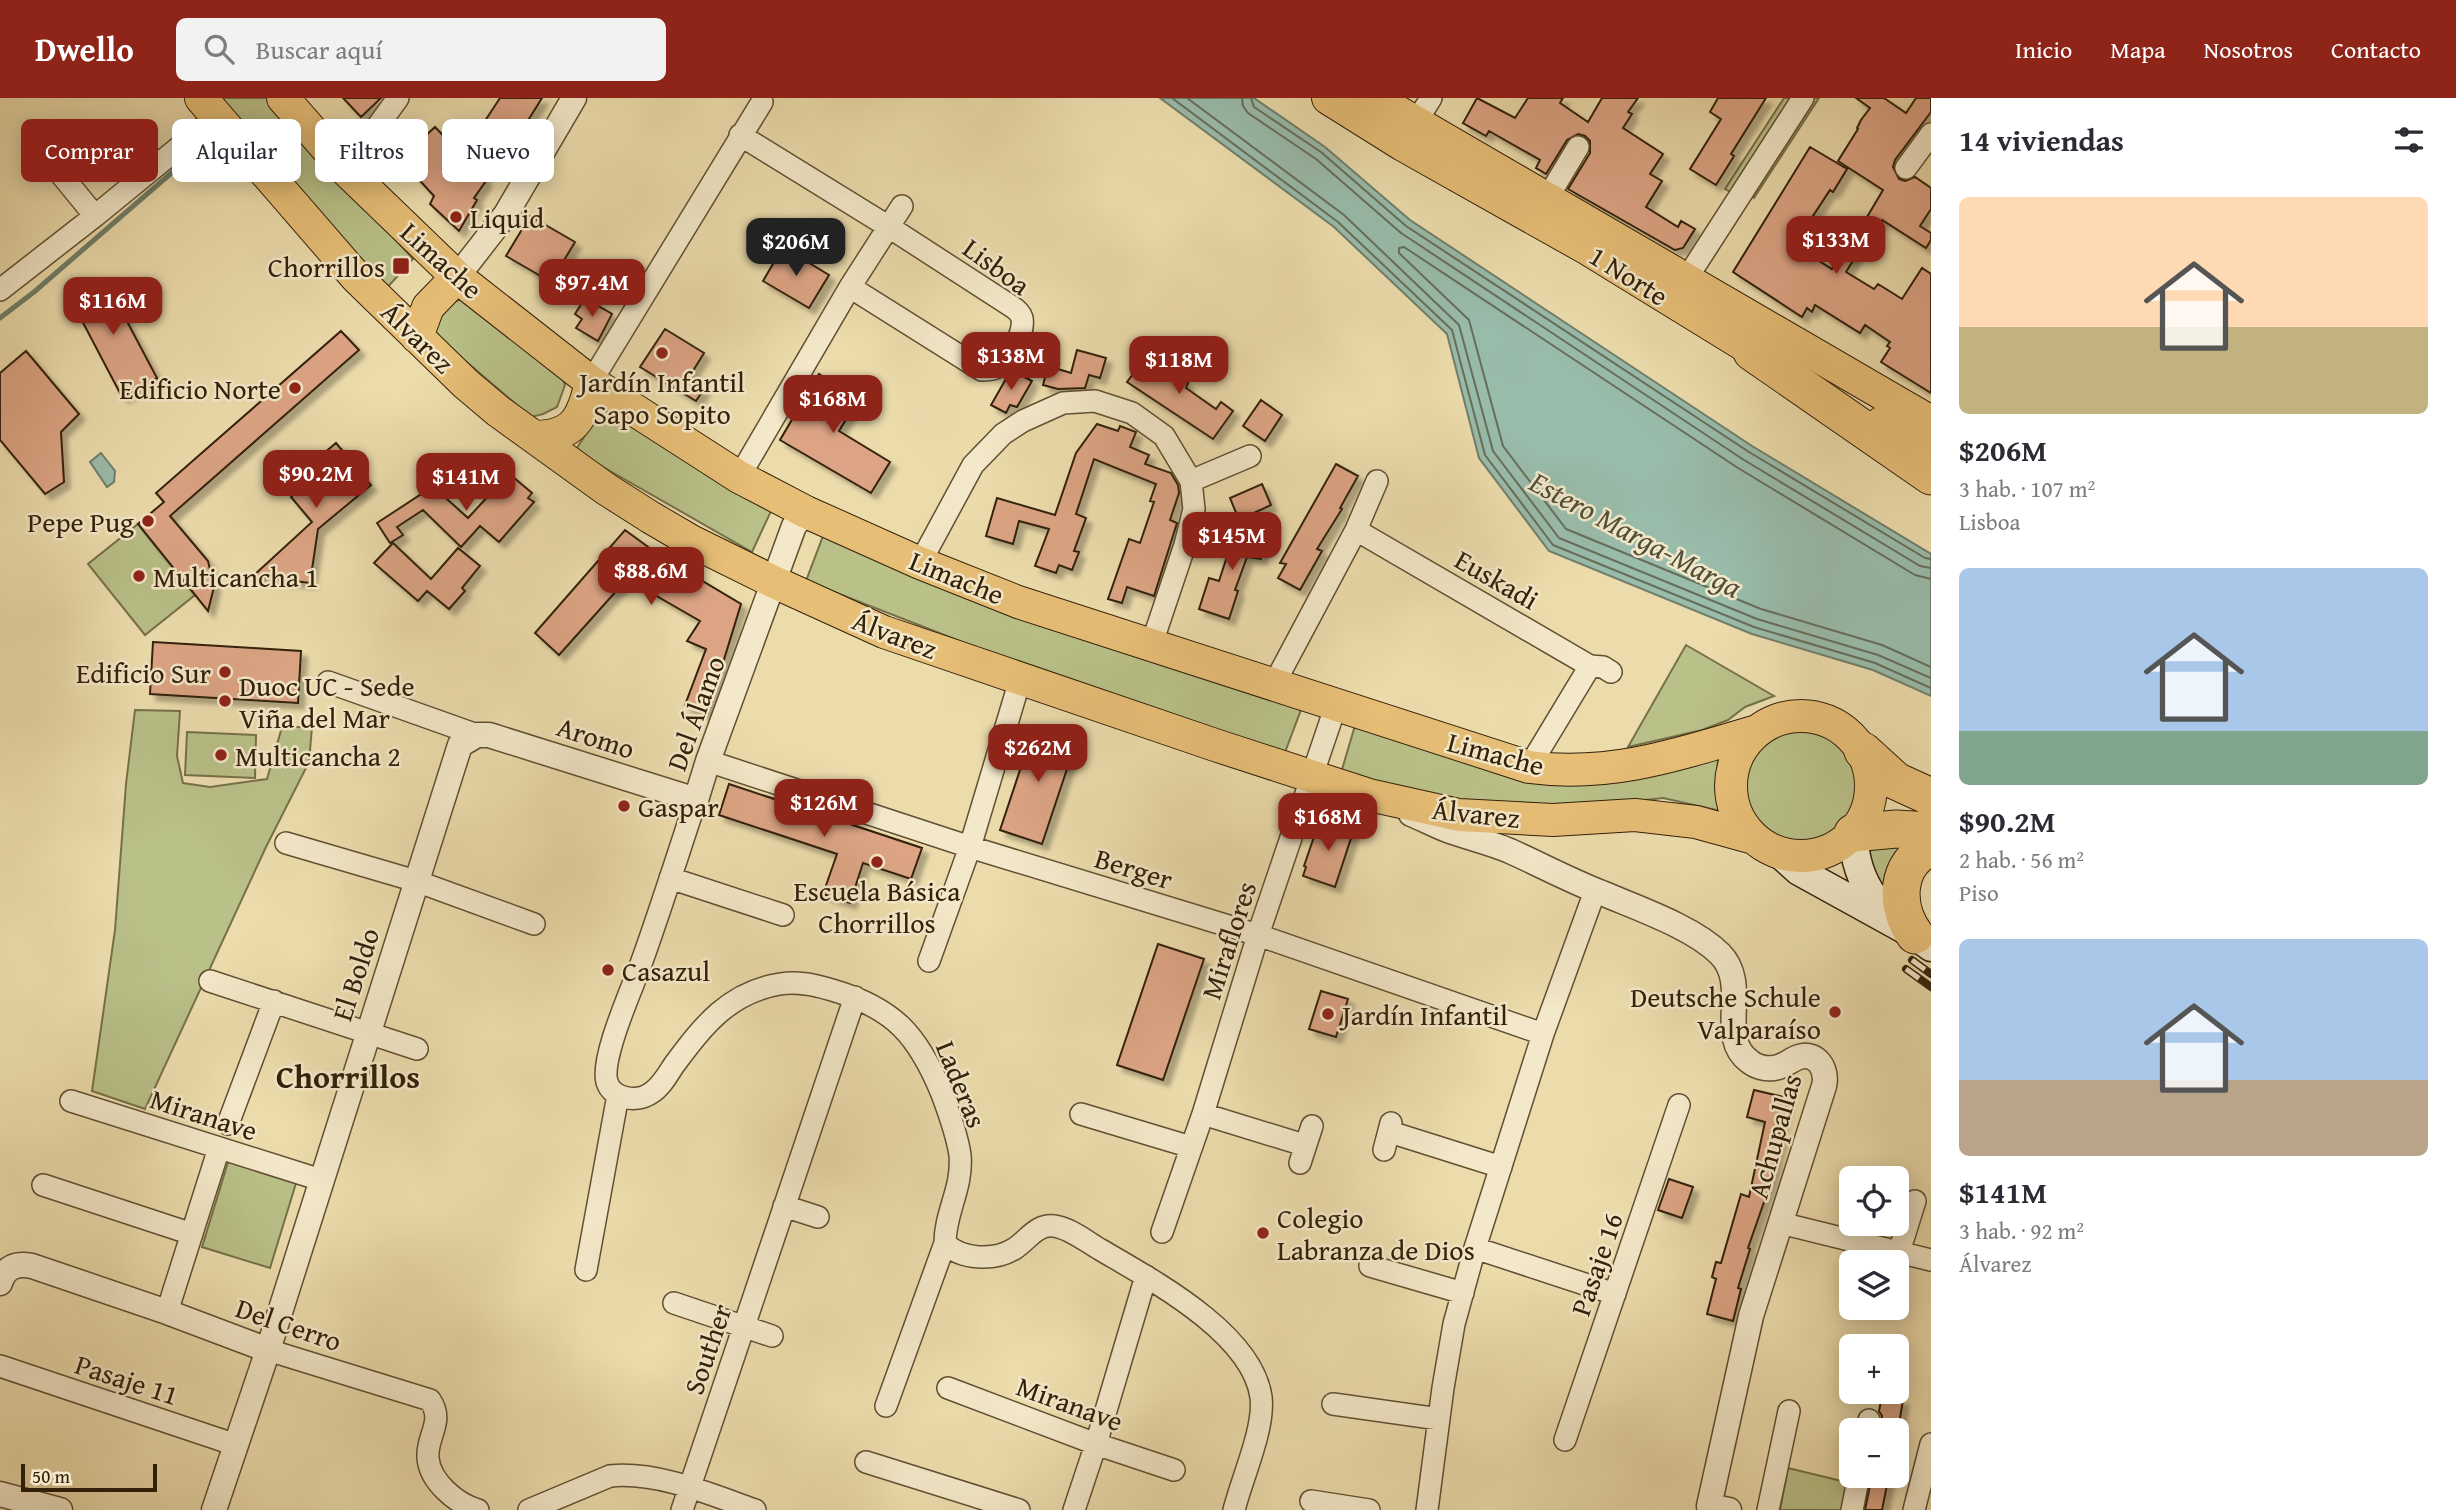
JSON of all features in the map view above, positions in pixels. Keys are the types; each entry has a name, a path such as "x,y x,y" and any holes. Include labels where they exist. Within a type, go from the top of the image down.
{"highway":[{"path":"1752,352 1931,476"},
{"path":"1863,751 1896,781 1931,797"},
{"path":"1853,834 1896,829 1931,831"},
{"path":"1923,941 1909,926 1901,906 1901,885 1913,859 1931,847"}],"main road":[{"name":"Limache","path":"283,98 315,135"},
{"name":"1 Norte","path":"1328,98 1417,122 1588,249 1752,352 1931,452"},
{"name":"1 Norte","path":"1374,98 1931,422"},
{"name":"Álvarez","path":"208,107 327,246 417,337 487,402 606,489 691,541 774,582 884,632 1020,680 1362,792 1459,815 1553,820 1636,815 1696,822 1766,845"},
{"name":"Limache","path":"358,182 457,277 591,382 739,477 806,512 920,563 1018,602 1530,767 1588,771 1628,766 1757,731 1789,716 1806,715 1823,719 1839,726 1852,737 1863,751 1869,765 1871,798 1866,813 1853,834"},
{"path":"417,337 428,307 457,277"},
{"path":"534,437 560,434 574,424 585,406 591,382"},
{"name":"Limache","path":"1757,731 1743,746 1734,764 1731,783 1733,803 1741,822 1799,871 1923,941"},
{"path":"1766,845 1811,855 1826,851 1853,834"},
{"path":"1853,834 1855,855 1866,890 1879,905 1923,941"}],"street":[{"path":"383,119 398,98"},
{"path":"457,277 506,214 574,98"},
{"path":"1687,278 1803,98"},
{"path":"591,382 762,102"},
{"path":"0,290 96,216 208,107"},
{"path":"1906,168 1931,134"},
{"path":"740,135 889,227"},
{"path":"1548,197 1578,147"},
{"path":"68,182 96,216"},
{"path":"739,477 850,287 902,206"},
{"name":"Lisboa","path":"850,287 982,370 994,369 1005,362 1021,331 1019,311 889,227"},
{"path":"920,563 973,465 1003,434 1023,421 1063,403 1095,401 1132,413 1164,436 1191,481 1194,509 1185,545 1152,643"},
{"path":"1191,481 1250,456"},
{"path":"1274,684 1356,530 1377,481"},
{"name":"Del Álamo","path":"618,1095 610,1089 606,1080 606,1067 708,761 794,526 806,512"},
{"name":"Euskadi","path":"1356,530 1590,666 1603,667 1611,672"},
{"path":"1530,767 1590,666"},
{"path":"929,961 971,847 1020,680"},
{"path":"328,682 477,735"},
{"name":"Miraflores","path":"1163,1232 1258,935 1332,718 1331,703"},
{"name":"Aromo","path":"477,735 502,738 696,800"},
{"name":"El Boldo","path":"214,1510 268,1350 460,746 477,735"},
{"name":"Berger","path":"708,761 971,847 1258,935 1543,1034"},
{"name":"Achupallas","path":"1362,792 1448,830 1508,850 1658,917 1702,940 1726,961 1734,981 1734,1036 1736,1045 1747,1060 1764,1068 1774,1068 1806,1056 1822,1066 1825,1079 1751,1316 1715,1509"},
{"path":"286,843 416,881 534,925"},
{"path":"670,878 783,915"},
{"path":"1427,1510 1454,1324 1475,1248 1543,1034 1595,891"},
{"path":"210,981 417,1049"},
{"name":"Laderas","path":"618,1095 640,1098 654,1092 704,1025 732,1001 759,988 782,983 808,983 855,996 897,1022 919,1045 950,1115 960,1154 960,1177 956,1199 945,1229 945,1242 886,1406"},
{"name":"Souther","path":"682,1510 855,996"},
{"path":"228,1124 274,1001"},
{"path":"586,1270 618,1095"},
{"name":"Miranave","path":"71,1101 321,1180"},
{"name":"Pasaje 16","path":"1565,1440 1679,1104"},
{"path":"1081,1114 1191,1147"},
{"path":"1202,1114 1305,1145"},
{"path":"1388,1135 1501,1167"},
{"path":"167,1312 219,1148"},
{"path":"43,1185 192,1234"},
{"path":"1900,1250 1915,1201"},
{"path":"785,1206 818,1217"},
{"path":"1780,1223 1891,1250"},
{"path":"945,1242 952,1250 962,1254 993,1256 1016,1248 1043,1226 1061,1227 1146,1276 1213,1322 1241,1354 1257,1380 1261,1399 1261,1419 1234,1510"},
{"path":"1475,1248 1615,1294"},
{"path":"1909,1254 1931,1260"},
{"name":"Del Cerro","path":"5,1270 32,1266 268,1350 430,1401 436,1409 436,1424 428,1457 435,1476 449,1493 467,1507 478,1510"},
{"path":"1370,1266 1463,1293"},
{"path":"1074,1510 1146,1276"},
{"path":"674,1303 772,1336"},
{"name":"Pasaje 11","path":"0,1366 236,1444"},
{"name":"Miranave","path":"948,1388 1096,1444 1174,1470"},
{"path":"1332,1404 1439,1419"},
{"path":"1768,1510 1789,1411"},
{"path":"1914,1510 1931,1444"},
{"path":"866,1462 1019,1510"},
{"path":"529,1510 610,1476 638,1476 689,1488 755,1510"},
{"path":"1852,1510 1856,1488"},
{"path":"0,1494 60,1510"},
{"path":"1311,1501 1369,1510"}],"green space":[{"path":"212,98 267,98 286,119 231,119"},
{"path":"1784,98 1791,98 1730,192 1725,189"},
{"path":"1811,98 1819,98 1754,198 1749,195"},
{"path":"301,135 315,151 315,182 343,182 413,259 385,290 288,182 301,182"},
{"path":"465,298 560,372 565,385 557,407 531,417 434,334 442,310"},
{"path":"605,405 772,509 752,552 575,451"},
{"name":"Multicancha 1","path":"138,524 195,595 145,635 88,564"},
{"path":"823,536 1302,707 1284,755 988,652 806,581"},
{"path":"1686,645 1774,696 1745,707 1728,720 1702,730 1628,747"},
{"path":"135,710 180,711 177,756 183,783 210,787 267,779 282,727 312,727 309,762 266,847 145,1109 92,1091 115,930 126,784"},
{"path":"1804,721 1827,726 1846,739 1859,758 1864,781 1859,804 1846,823 1827,836 1804,841 1781,836 1762,823 1749,804 1744,781 1749,758 1762,739 1781,726"},
{"path":"1356,722 1475,761 1718,754 1717,784 1721,811 1663,798 1619,803 1513,806 1459,803 1341,773"},
{"name":"Multicancha 2","path":"187,732 256,735 255,778 185,775"},
{"path":"1890,845 1914,846 1892,908 1866,856 1871,850"},
{"path":"229,1159 297,1180 270,1268 202,1247"},
{"path":"1788,1468 1839,1480 1839,1488 1849,1488 1845,1510 1780,1510"}],"water":[{"name":"Estero Marga-Marga","path":"1160,98 1254,98 1325,147 1410,220 1752,446 1931,554 1931,696 1873,670 1752,634 1549,551 1479,458 1447,334 1334,227"},
{"path":"101,453 115,471 114,482 107,487 90,462"}],"building":[{"path":"343,98 381,98 361,117"},
{"path":"500,98 542,98 529,119 486,119"},
{"path":"1477,98 1515,118 1528,98 1563,98 1560,103 1588,122 1602,98 1638,98 1628,112 1632,114 1623,128 1663,154 1650,174 1662,181 1646,207 1678,227 1681,221 1695,229 1683,248 1675,250 1568,189 1590,153 1590,141 1585,136 1578,134 1567,140 1546,174 1536,168 1540,160 1489,131 1486,136 1463,123"},
{"path":"1718,98 1766,98 1731,154 1734,156 1716,185 1690,169 1721,119 1710,112"},
{"path":"1856,98 1884,98 1906,113 1916,98 1931,98 1931,112 1895,160 1893,167 1899,179 1905,181 1915,177 1931,188 1931,209 1920,226 1931,233 1931,240 1926,248 1882,220 1879,225 1867,217 1883,190 1838,161 1870,108"},
{"path":"435,127 442,134 442,182 485,182 474,198 477,200 459,231 430,204 434,196 421,182 428,182 428,133"},
{"path":"1810,147 1847,169 1794,245 1832,269 1844,249 1856,256 1846,272 1874,289 1878,284 1902,299 1922,268 1931,274 1931,393 1881,362 1890,348 1887,346 1890,342 1865,325 1860,333 1815,305 1812,312 1807,308 1802,317 1733,272"},
{"path":"530,216 575,242 551,282 506,256"},
{"path":"783,247 829,275 809,308 763,281"},
{"path":"104,278 157,378 122,397 69,296"},
{"path":"585,298 612,314 598,341 576,328 582,319 575,314"},
{"path":"665,329 704,353 688,379 704,389 696,401 640,367"},
{"name":"Edificio Norte","path":"341,331 359,350 170,516 208,561 214,587 208,611 138,524 164,502 156,493"},
{"path":"1077,350 1106,358 1100,378 1089,375 1085,388 1058,389 1043,385 1048,366 1071,373"},
{"path":"26,351 79,414 61,432 64,482 45,494 0,440 0,373"},
{"path":"1162,353 1184,370 1180,378 1188,383 1186,388 1216,409 1221,402 1233,411 1213,439 1127,382 1143,361 1152,367"},
{"path":"1013,371 1032,381 1017,407 1010,405 1006,413 991,405"},
{"path":"819,374 859,398 839,431 890,462 871,493 780,440"},
{"path":"1261,400 1282,415 1265,441 1243,426"},
{"path":"1097,424 1118,431 1120,426 1136,432 1130,447 1149,455 1145,464 1171,473 1178,485 1179,493 1170,520 1177,523 1154,596 1127,587 1122,603 1108,599 1129,539 1140,543 1154,502 1150,501 1156,484 1094,459 1076,514 1086,518 1074,551 1079,552 1072,570 1059,565 1056,573 1035,566 1049,529 1019,521 1013,544 986,536 997,498 1055,515 1076,453"},
{"path":"336,443 371,485 318,529 310,583 253,576 312,522 291,497 294,494 283,482 301,468 303,471"},
{"path":"1336,464 1358,476 1340,508 1342,509 1317,549 1322,551 1300,590 1278,578 1286,564 1280,563"},
{"path":"513,477 532,493 528,498 534,502 499,542 480,526 461,547 423,510 397,527 403,535 390,543 377,523 426,491 430,497 438,491 468,518 491,493 485,488 494,478 505,486"},
{"path":"1262,484 1271,505 1239,520 1230,498"},
{"path":"1228,529 1266,534 1261,559 1247,557 1235,590 1238,591 1229,619 1199,609 1209,578 1219,581 1230,547 1225,546"},
{"path":"625,530 659,555 741,604 707,715 685,705 706,649 687,641 700,621 627,579 559,655 535,633"},
{"path":"393,543 431,579 458,548 480,566 462,588 465,591 449,609 427,591 418,601 374,563"},
{"name":"Edificio Sur","path":"153,642 301,651 298,703 150,694"},
{"path":"1035,725 1077,739 1042,844 1000,830"},
{"path":"729,784 922,848 911,879 863,863 850,903 823,894 837,854 719,815"},
{"path":"1323,818 1354,829 1335,887 1303,876 1316,831 1319,832"},
{"path":"1158,944 1204,959 1163,1080 1117,1065"},
{"name":"Jardín Infantil","path":"1321,991 1348,999 1336,1037 1309,1029"},
{"path":"1754,1090 1788,1098 1771,1182 1748,1248 1750,1249 1738,1288 1741,1289 1733,1321 1707,1314 1716,1279 1712,1277 1716,1262 1721,1263 1741,1194 1749,1197 1765,1122 1747,1117"},
{"path":"1669,1179 1693,1187 1682,1218 1658,1210"},
{"path":"1880,1404 1902,1404 1900,1418 1882,1418"},
{"path":"1869,1488 1886,1488 1882,1510 1865,1510"}],"waterway":[{"path":"0,318 34,292 172,172"}],"railway":[{"path":"1912,960 1931,974"},
{"path":"1906,969 1931,987"}],"place":[{"name":"Liquid","path":"456,217"},
{"name":"Chorrillos","path":"401,266"},
{"name":"Jardín Infantil Sapo Sopito","path":"662,353"},
{"name":"Edificio Norte","path":"295,388"},
{"name":"Pepe Pug","path":"148,521"},
{"name":"Multicancha 1","path":"139,576"},
{"name":"Edificio Sur","path":"225,672"},
{"name":"Duoc UC - Sede Viña del Mar","path":"225,701"},
{"name":"Multicancha 2","path":"221,755"},
{"name":"Gaspar","path":"624,806"},
{"name":"Escuela Básica Chorrillos","path":"877,862"},
{"name":"Casazul","path":"608,970"},
{"name":"Deutsche Schule Valparaíso","path":"1835,1012"},
{"name":"Jardín Infantil","path":"1328,1014"},
{"name":"Colegio Labranza de Dios","path":"1263,1233"}],"district":[{"name":"Chorrillos","path":"348,1076"}]}
